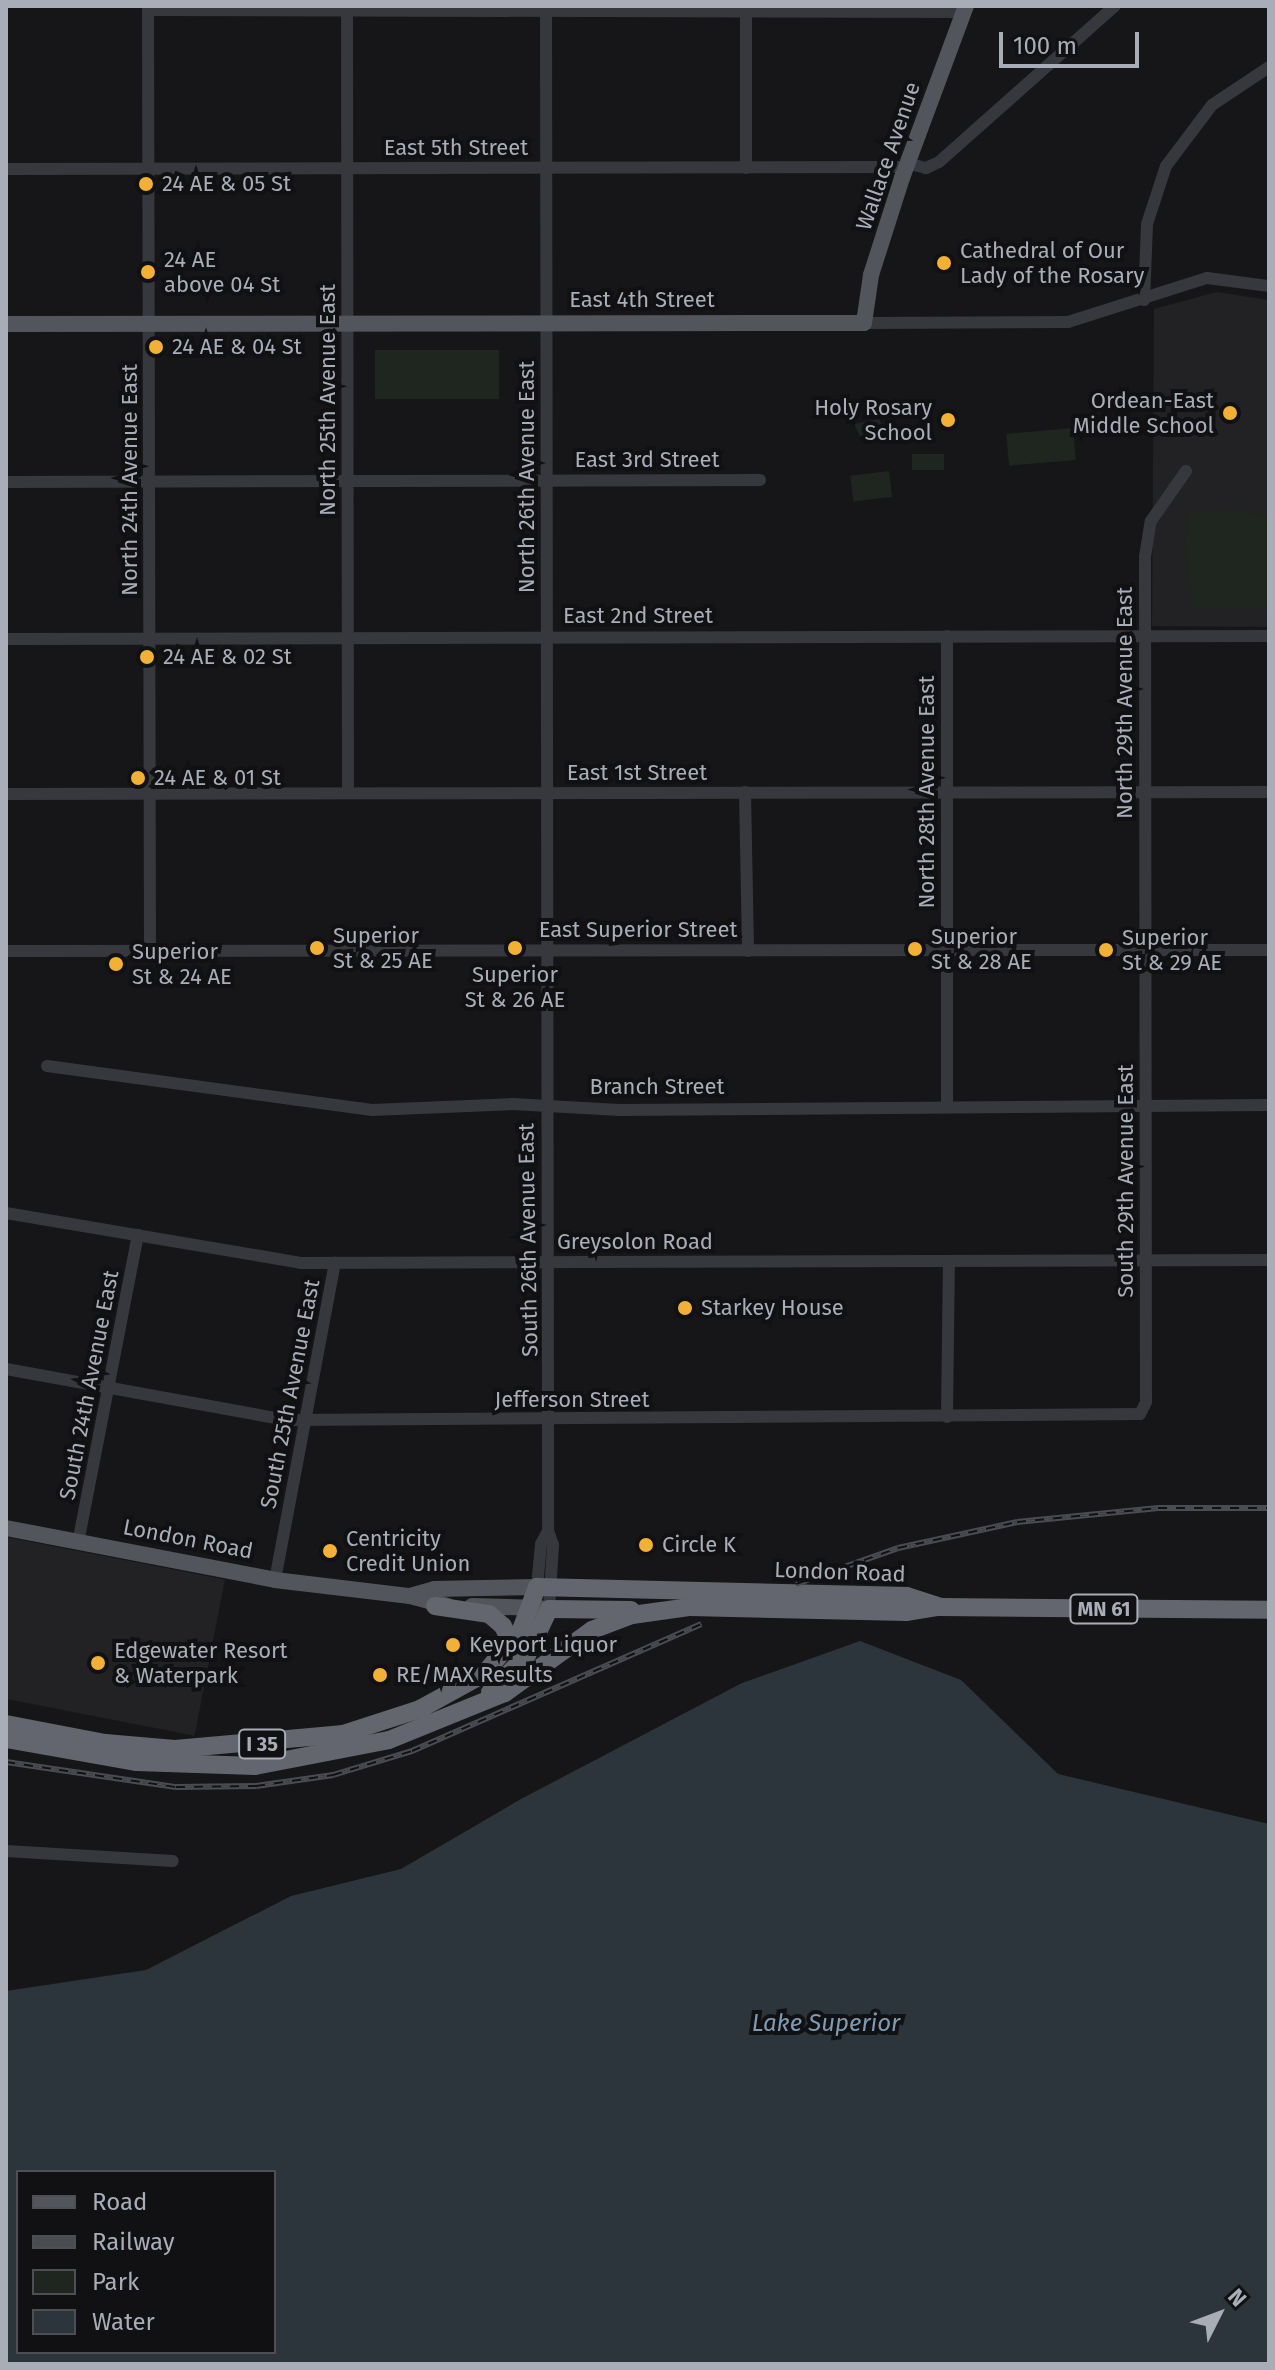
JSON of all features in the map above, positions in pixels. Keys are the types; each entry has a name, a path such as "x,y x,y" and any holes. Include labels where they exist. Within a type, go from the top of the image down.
{"highway":[{"name":"London Road","path":"544,1587 907,1596 940,1607 1269,1610"},
{"path":"540,1608 544,1587"},
{"path":"435,1606 489,1614 503,1626 509,1639 501,1658"},
{"name":"London Road","path":"540,1608 690,1607"},
{"path":"464,1709 536,1675 604,1624 690,1607"},
{"name":"MN 61","path":"690,1607 906,1612 940,1607"},
{"name":"I 35","path":"6,1724 105,1743 175,1749 343,1734 420,1709 464,1687 501,1658 540,1608"},
{"name":"I 35","path":"6,1739 137,1762 255,1766 389,1740 464,1709 508,1677 527,1655 540,1608"}],"main road":[{"name":"Wallace Avenue","path":"864,323 871,275 906,165 965,9"},
{"name":"East 4th Street","path":"6,324 864,323"},
{"name":"London Road","path":"6,1528 275,1580 410,1596 435,1606 540,1608"},
{"name":"London Road","path":"410,1596 434,1589 544,1587"}],"street":[{"name":"East 5th Street","path":"6,169 933,166 1115,6"},
{"path":"151,7 965,9"},
{"name":"North 24th Avenue East","path":"150,949 151,7"},
{"path":"746,8 746,168"},
{"name":"North 25th Avenue East","path":"347,9 348,793"},
{"name":"North 26th Avenue East","path":"546,9 548,949"},
{"path":"1144,300 1147,224 1166,166 1212,105 1269,67"},
{"name":"East 4th Street","path":"864,323 1068,322 1207,278 1269,286"},
{"name":"North 29th Avenue East","path":"1145,947 1148,531 1186,471"},
{"name":"East 3rd Street","path":"6,482 760,480"},
{"name":"North 28th Avenue East","path":"947,636 947,1105"},
{"name":"East 2nd Street","path":"6,639 1269,636"},
{"path":"745,792 748,951"},
{"name":"East 1st Street","path":"6,794 1269,792"},
{"name":"East Superior Street","path":"6,951 748,951 1145,947 1269,950"},
{"name":"South 29th Avenue East","path":"1141,1413 1146,1402 1145,947"},
{"name":"South 26th Avenue East","path":"544,1587 553,1545 548,1531 548,949"},
{"name":"Branch Street","path":"47,1066 359,1109 546,1104 619,1110 947,1105 1269,1105"},
{"name":"Greysolon Road","path":"6,1213 271,1260 335,1263 1269,1260"},
{"name":"South 24th Avenue East","path":"78,1543 138,1235"},
{"path":"947,1417 949,1262"},
{"name":"South 25th Avenue East","path":"275,1580 335,1263"},
{"name":"Jefferson Street","path":"6,1369 272,1419 550,1420 1141,1413"},
{"path":"6,1851 173,1861"}],"shaded area":[{"path":"1217,292 1269,300 1269,627 1152,626 1154,309"},
{"path":"6,1537 225,1580 195,1736 6,1699"}],"green space":[{"path":"375,350 499,350 499,399 375,399"},
{"path":"879,419 889,439 862,440 854,424"},
{"path":"1073,428 1076,460 1009,466 1006,434"},
{"path":"912,454 944,454 944,470 912,470"},
{"path":"889,471 892,497 853,502 850,476"},
{"path":"1232,510 1269,516 1269,609 1193,609 1185,557 1187,518 1193,511"}],"water":[{"name":"Lake Superior","path":"860,1641 961,1680 1058,1774 1269,1824 1269,2364 6,2364 6,1991 146,1970 291,1896 401,1869 521,1799 742,1683"}],"railway":[{"path":"796,1584 898,1548 1017,1522 1158,1508 1269,1508"},
{"path":"6,1762 176,1787 256,1786 333,1775 412,1751 701,1624"}],"place":[{"name":"24 AE & 05 St","path":"146,184"},
{"name":"Cathedral of Our Lady of the Rosary","path":"944,263"},
{"name":"24 AE above 04 St","path":"148,272"},
{"name":"24 AE & 04 St","path":"156,347"},
{"name":"Ordean-East Middle School","path":"1230,413"},
{"name":"Holy Rosary School","path":"948,420"},
{"name":"24 AE & 02 St","path":"147,657"},
{"name":"24 AE & 01 St","path":"138,778"},
{"name":"Superior St & 25 AE","path":"317,948"},
{"name":"Superior St & 26 AE","path":"515,948"},
{"name":"Superior St & 28 AE","path":"915,949"},
{"name":"Superior St & 29 AE","path":"1106,950"},
{"name":"Superior St & 24 AE","path":"116,964"},
{"name":"Starkey House","path":"685,1308"},
{"name":"Circle K","path":"646,1545"},
{"name":"Centricity Credit Union","path":"330,1551"},
{"name":"Keyport Liquor","path":"453,1645"},
{"name":"Edgewater Resort & Waterpark","path":"98,1663"},
{"name":"RE/MAX Results","path":"380,1675"}]}
